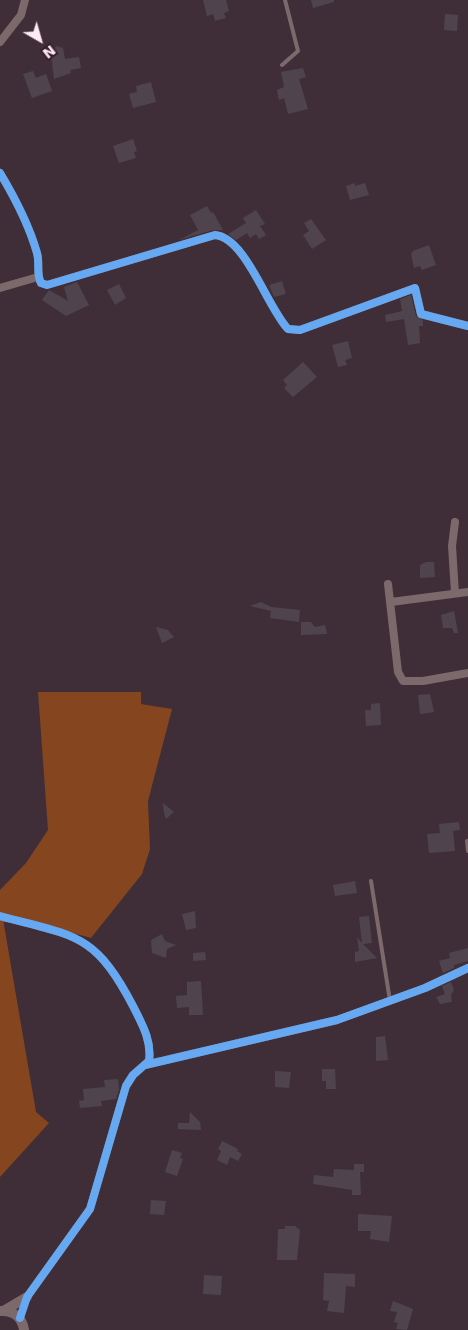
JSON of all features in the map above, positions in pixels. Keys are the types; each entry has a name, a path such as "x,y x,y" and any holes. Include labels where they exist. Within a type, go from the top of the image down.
{"street":[{"path":"0,42 21,15 25,0"},
{"path":"0,173 38,254 38,277 41,283 47,285 56,284 205,237 220,236 239,251 288,329 300,330 415,288 421,314 468,326"},
{"path":"0,288 38,277"},
{"path":"455,522 452,546 455,593"},
{"path":"388,584 398,672 403,681 424,681 468,674"},
{"path":"391,602 468,592"},
{"path":"0,916 70,935 95,950 113,970 143,1025 150,1052 149,1061 133,1075 126,1086 90,1209 27,1297 22,1324"},
{"path":"145,1065 337,1020 390,1001 468,968"},
{"path":"27,1297 2,1311 34,1330"}],"lane":[{"path":"282,65 298,51 285,0"},
{"path":"467,841 468,851"},
{"path":"370,882 390,1001"}],"shaded area":[{"path":"38,692 141,692 141,704 172,709 148,801 150,849 142,874 91,938 0,913 0,890 26,863 48,830"},
{"path":"0,919 3,919 36,1112 49,1123 0,1177"}],"building":[{"path":"203,0 226,0 229,11 224,13 226,18 215,21 213,14 207,16"},
{"path":"311,0 334,0 334,2 313,8"},
{"path":"445,14 458,15 457,31 444,30"},
{"path":"57,46 63,48 65,59 79,57 81,68 70,70 71,73 54,79 51,54 53,54 53,49"},
{"path":"303,68 306,77 299,79 308,109 288,114 284,98 279,100 277,90 284,87 281,72"},
{"path":"33,71 36,78 46,74 52,91 32,98 23,74"},
{"path":"151,82 156,102 133,108 129,94 137,92 136,86"},
{"path":"133,139 137,151 134,152 136,158 119,163 113,146"},
{"path":"355,183 355,186 365,183 369,195 350,200 346,186"},
{"path":"207,206 211,213 213,212 223,230 213,230 179,240 198,230 190,215"},
{"path":"256,210 265,224 260,226 266,235 259,239 256,234 250,238 247,233 236,240 228,234 246,223 243,218"},
{"path":"311,219 326,240 312,249 303,235 309,231 304,223"},
{"path":"429,245 436,265 422,270 420,266 414,268 411,254 413,251"},
{"path":"282,281 286,294 274,297 269,285"},
{"path":"77,282 89,305 66,316 42,300 49,290 68,301 64,287"},
{"path":"119,284 126,298 115,305 107,290"},
{"path":"411,295 416,316 423,320 423,326 419,326 420,343 408,345 404,319 386,322 385,315 402,311 400,299"},
{"path":"348,341 352,358 345,360 347,365 338,367 332,345"},
{"path":"303,362 317,377 293,397 284,388 287,385 283,380"},
{"path":"426,562 434,562 435,577 420,578 420,565"},
{"path":"261,602 271,607 300,610 299,622 270,618 271,611 250,606"},
{"path":"454,611 458,633 454,633 452,628 443,628 441,615"},
{"path":"301,622 311,622 315,627 325,625 327,634 301,635"},
{"path":"156,627 168,630 174,637 162,643"},
{"path":"430,694 434,712 420,714 418,695"},
{"path":"380,703 381,725 366,726 365,710 371,710 371,704"},
{"path":"163,803 174,812 166,819 164,813"},
{"path":"459,822 460,830 453,831 455,851 429,853 427,834 440,833 439,824"},
{"path":"355,881 357,893 335,896 333,885"},
{"path":"195,911 196,928 186,930 182,914"},
{"path":"369,916 372,943 363,944 377,958 355,962 355,952 359,951 357,937 362,943 359,917"},
{"path":"162,934 165,941 176,945 167,949 166,958 152,953 151,940"},
{"path":"468,948 468,961 454,965 454,968 443,973 439,961 450,958 449,953"},
{"path":"205,952 206,960 193,961 193,953"},
{"path":"201,981 203,1015 189,1015 189,1007 177,1008 176,996 187,995 187,982"},
{"path":"451,982 454,990 451,995 452,1002 440,1004 436,997 445,994 442,986"},
{"path":"385,1036 388,1060 376,1061 376,1037"},
{"path":"322,1069 335,1069 336,1089 326,1089 326,1081 322,1081"},
{"path":"275,1071 291,1072 289,1088 275,1087"},
{"path":"118,1079 119,1090 116,1099 101,1101 102,1106 80,1108 79,1101 84,1100 83,1089 105,1087 104,1080"},
{"path":"190,1112 200,1122 201,1130 178,1129 178,1123 189,1123"},
{"path":"222,1141 238,1149 237,1151 242,1154 238,1161 230,1157 227,1165 217,1160 221,1151 218,1149"},
{"path":"172,1150 182,1153 180,1158 183,1159 177,1176 165,1172"},
{"path":"354,1164 364,1164 364,1172 360,1172 361,1195 352,1195 352,1190 313,1184 314,1175 333,1177 334,1169 354,1170"},
{"path":"151,1200 166,1201 164,1215 150,1214"},
{"path":"358,1214 392,1216 389,1242 370,1239 371,1231 358,1231"},
{"path":"285,1226 295,1226 300,1230 297,1260 277,1260 278,1229 285,1229"},
{"path":"324,1273 355,1274 355,1287 346,1286 344,1313 327,1311 329,1301 323,1300"},
{"path":"204,1275 222,1276 221,1295 203,1294"},
{"path":"393,1301 413,1309 407,1330 396,1329 398,1323 394,1322 397,1312 390,1311"}],"cycle path":[{"path":"0,173 26,222 38,257 40,280 41,283 47,285 215,235 226,239 237,248 288,329 300,330 415,288 421,314 468,326"},
{"path":"0,916 65,934 80,941 94,951 107,964 133,1006 146,1033 150,1054 149,1061 133,1075 126,1086 90,1209 27,1297 20,1318"},
{"path":"145,1065 337,1020 425,988 468,968"}]}
